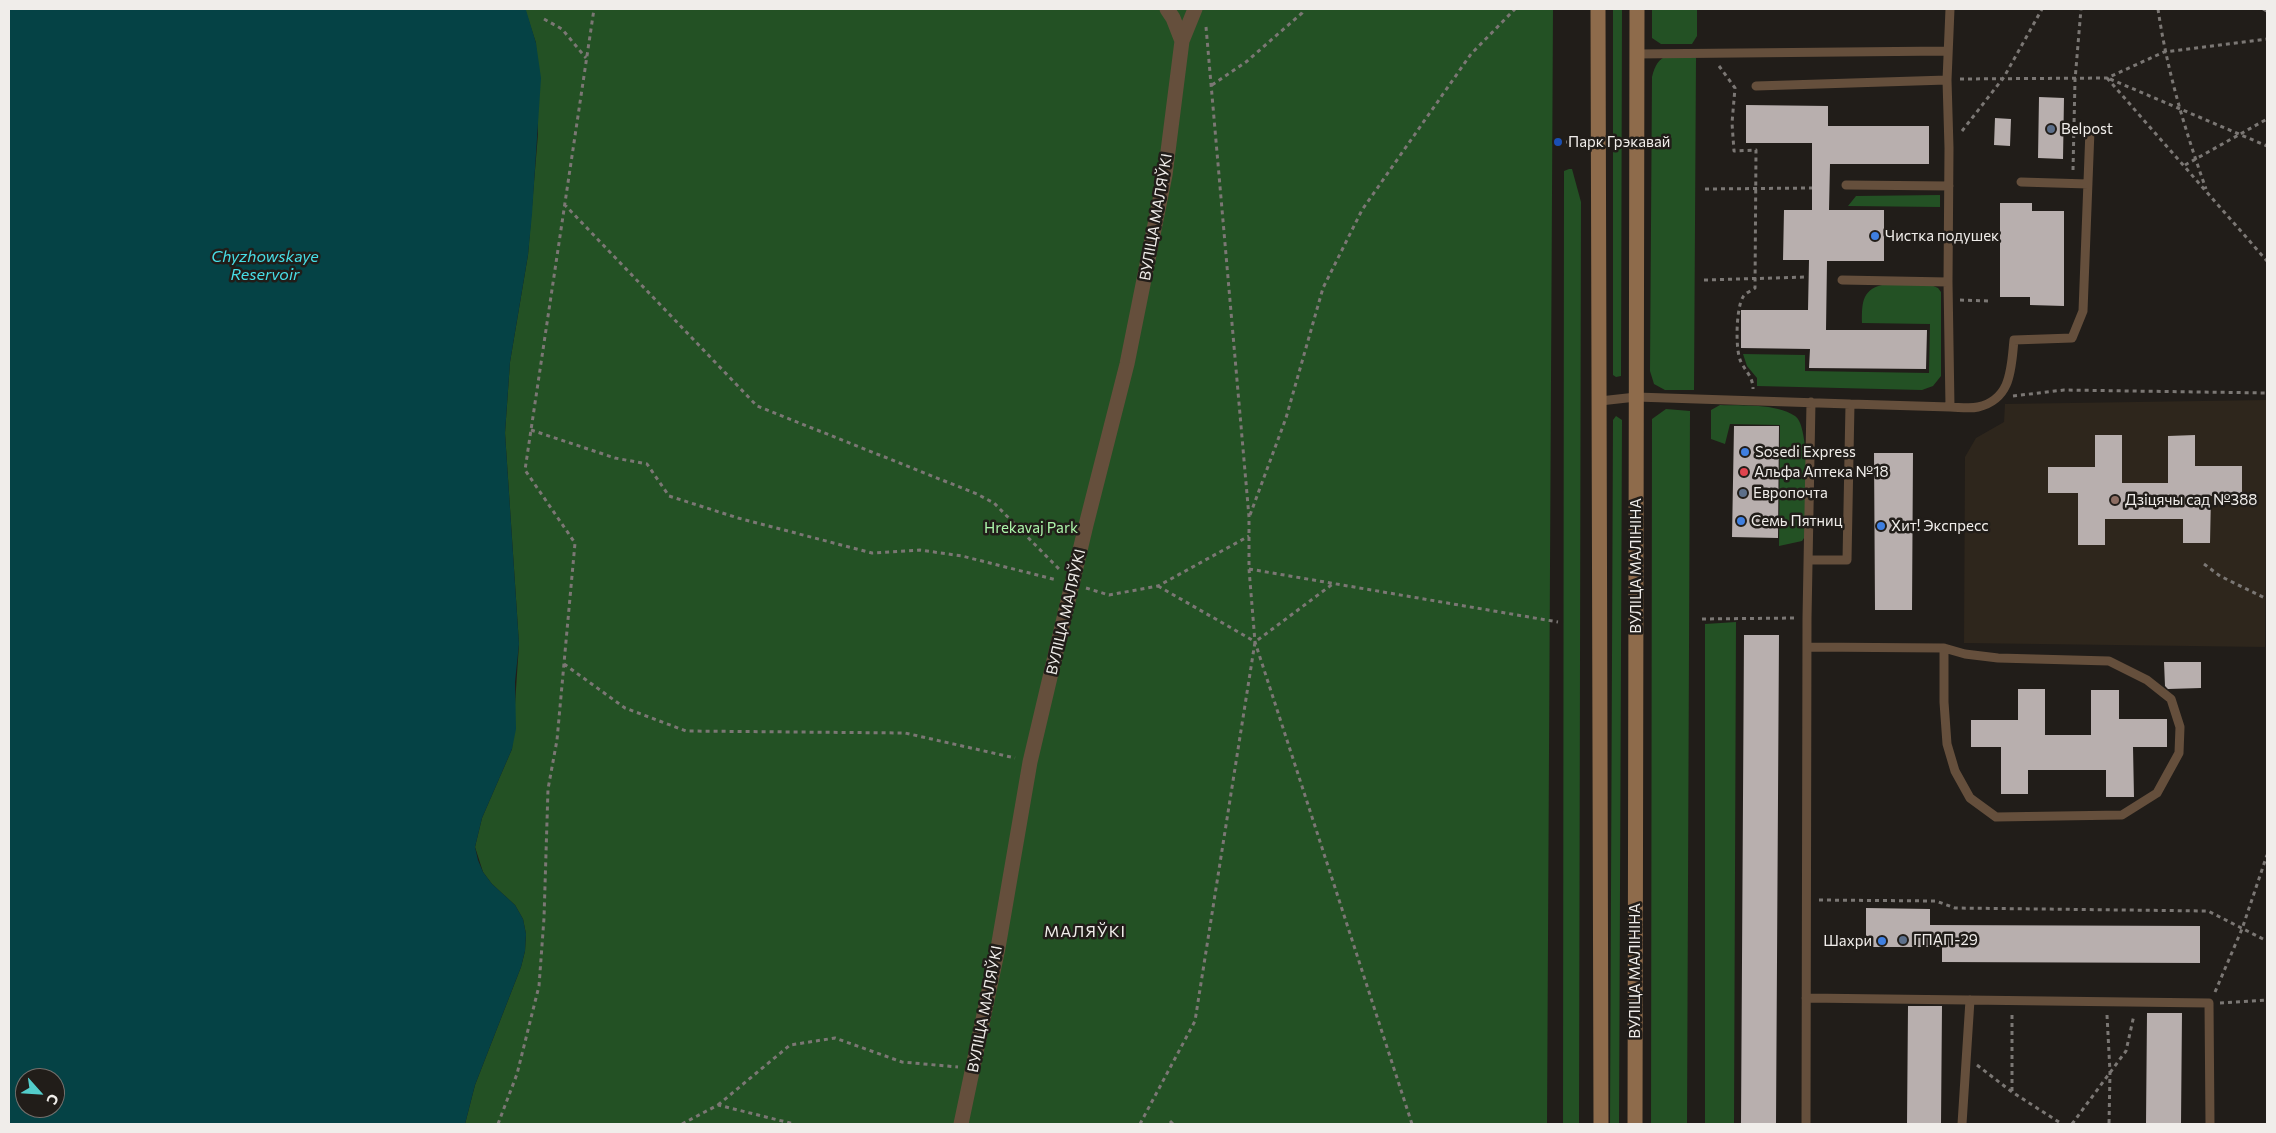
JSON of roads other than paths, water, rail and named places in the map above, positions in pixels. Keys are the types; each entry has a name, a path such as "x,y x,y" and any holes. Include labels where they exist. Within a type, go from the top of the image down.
{"main road":[{"path":"1598,9 1601,1124"},
{"name":"ВУЛІЦА МАЛІНІНА","path":"1635,1124 1635,54 1637,9"}],"street":[{"name":"ВУЛІЦА МАЛЯЎКІ","path":"1167,9 1173,18 1182,42"},
{"name":"ВУЛІЦА МАЛЯЎКІ","path":"961,1124 998,948 1030,762 1127,364 1165,176 1182,42 1195,10"}],"lane":[{"path":"1950,9 1946,80 1949,148 1948,282 1950,407"},
{"path":"1635,54 1948,51"},
{"path":"1756,86 1946,80"},
{"path":"1600,401 1636,397 1977,407 1996,398 2009,381 2014,340 2072,338 2083,311 2090,130"},
{"path":"2021,182 2088,184"},
{"path":"1846,185 1949,186"},
{"path":"1842,280 1948,282"},
{"path":"1806,1124 1807,618 1811,402"},
{"path":"1809,560 1847,560 1850,404"},
{"path":"1807,647 1944,648 1965,654 1998,658 2109,661 2147,680 2171,699 2180,727 2179,753 2157,794 2122,815 1996,817 1970,798 1955,770 1947,744 1944,702 1944,648"},
{"path":"1806,998 2210,1003 2210,1124"},
{"path":"1962,1124 1970,1000"}],"water":[{"name":"Chyzhowskaye Reservoir","path":"9,9 526,10 536,43 541,78 528,255 510,362 505,433 519,644 515,682 516,729 512,749 482,818 475,847 483,872 492,884 515,905 523,919 526,934 525,951 521,967 475,1085 465,1124 9,1124"}],"place":[{"name":"Belpost","path":"2051,129"},
{"name":"Парк Грэкавай","path":"1558,142"},
{"name":"Чистка подушек","path":"1875,236"},
{"name":"Sosedi Express","path":"1745,452"},
{"name":"Альфа Аптека №18","path":"1744,472"},
{"name":"Европочта","path":"1743,493"},
{"name":"Дзіцячы сад №388","path":"2115,500"},
{"name":"Семь Пятниц","path":"1741,521"},
{"name":"Хит! Экспресс","path":"1881,526"},
{"name":"ГПАП-29","path":"1903,940"},
{"name":"Шахри","path":"1882,941"}],"district":[{"name":"МАЛЯЎКІ","path":"1085,932"}],"park label":[{"name":"Hrekavaj Park","path":"1031,528"}]}
